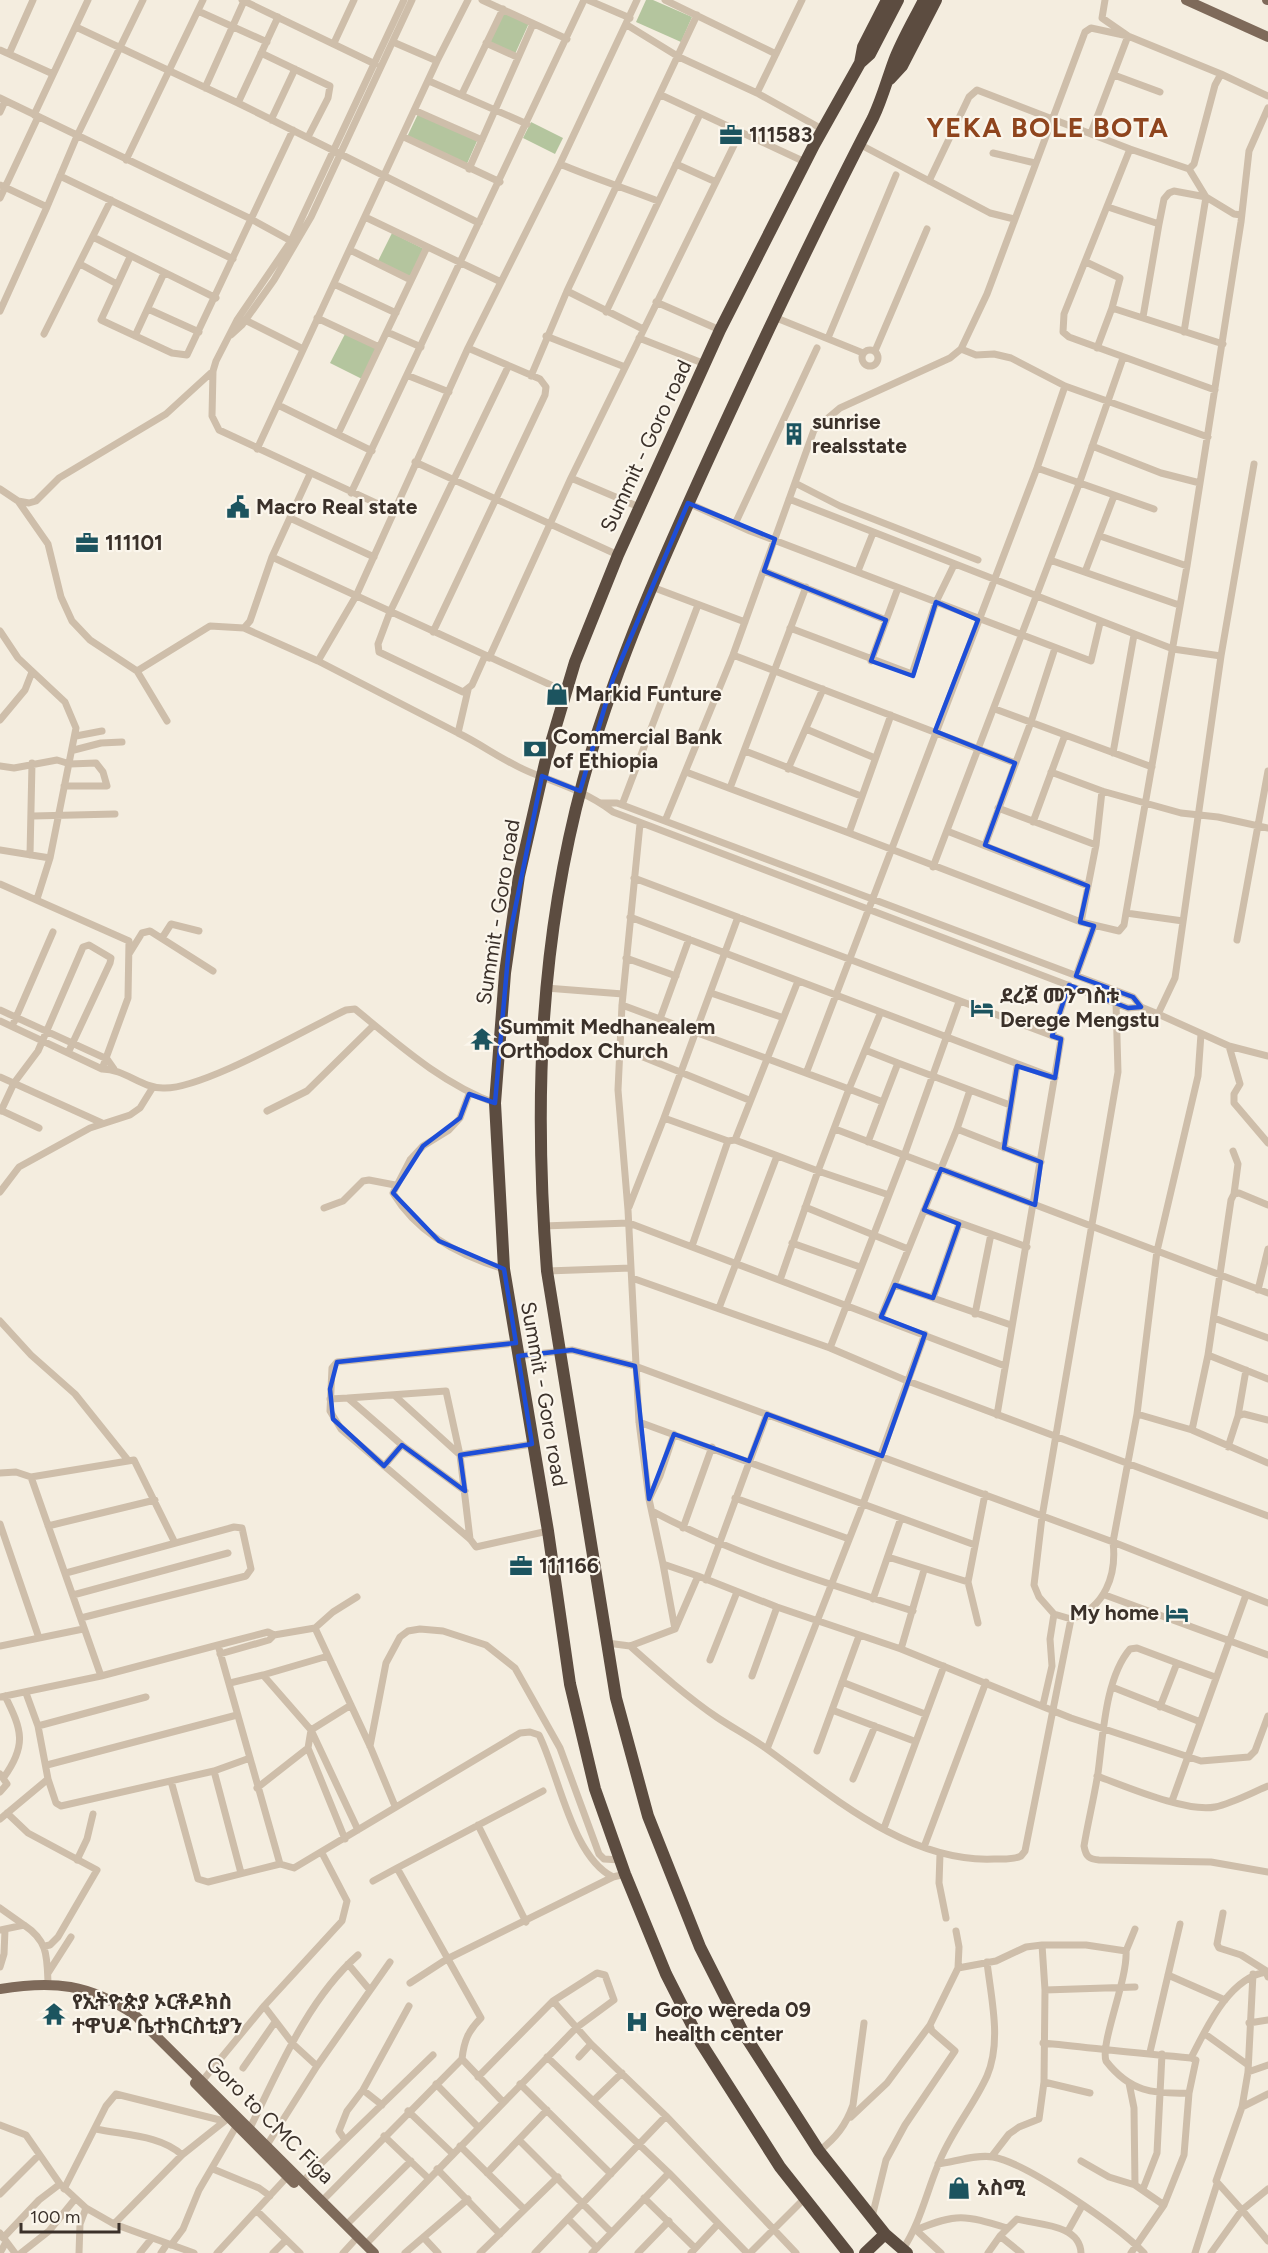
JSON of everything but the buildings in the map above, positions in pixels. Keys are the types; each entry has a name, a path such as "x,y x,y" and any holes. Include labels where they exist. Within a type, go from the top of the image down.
{"highway":[{"path":"860,63 863,47 887,0"},
{"path":"860,63 870,54 898,0"},
{"path":"905,2251 885,2234 819,2151 744,2034 722,1994 682,1905 648,1816 616,1698 547,1271 538,1103 546,988 556,907 581,792 613,680 688,503 774,317 859,144 889,80 894,61 924,0"},
{"path":"889,80 902,66 936,0"},
{"name":"Summit - Goro road","path":"848,2253 803,2200 740,2108 701,2043 619,1876 620,1860 595,1789 570,1684 548,1531 504,1269 495,1103 510,934 525,846 542,776 588,624 720,330 822,129 860,63"},
{"path":"865,2253 885,2234"}],"main road":[{"path":"1186,0 1268,37"},
{"name":"Goro to CMC Figa","path":"0,1989 48,1978 117,2003 147,2025 203,2080 232,2119 250,2128 346,2225 366,2249 374,2253"},
{"path":"0,1995 38,1989 60,1990 100,2001 117,2010 155,2042 354,2241 366,2249"}],"street":[{"path":"9,54 33,0"},
{"path":"0,198 3,186 88,0"},
{"path":"0,310 48,207 77,136 143,0"},
{"path":"126,160 204,0"},
{"path":"334,43 354,0"},
{"path":"229,337 245,320 297,243 404,0"},
{"path":"18,501 36,501 59,478 166,414 213,371 237,320 291,241 393,42 411,0"},
{"path":"257,449 404,137 437,61 468,0"},
{"path":"482,0 567,39"},
{"path":"351,493 409,376 460,262 586,0 628,21 679,57 757,93 822,129"},
{"path":"318,661 356,596 468,348 560,164 637,0"},
{"path":"665,0 776,54"},
{"path":"757,93 802,0"},
{"path":"1105,0 1102,18 1128,36"},
{"path":"205,88 246,1 375,64"},
{"path":"462,94 502,9"},
{"path":"198,11 267,42"},
{"path":"531,376 546,336 661,96 697,15"},
{"path":"238,103 278,17"},
{"path":"469,169 533,24"},
{"path":"76,27 308,137 479,223"},
{"path":"665,821 733,655 814,430 823,420 869,393 950,358 961,349 987,294 1085,32 1092,28 1128,36 1268,96"},
{"path":"1091,133 1128,36"},
{"path":"393,42 437,61"},
{"path":"486,44 517,57"},
{"path":"0,50 53,74"},
{"path":"261,53 331,89 308,137"},
{"path":"271,120 295,69"},
{"path":"1189,169 1194,164 1215,85 1221,74"},
{"path":"1114,75 1160,92"},
{"path":"429,81 527,124"},
{"path":"929,181 973,91 990,95 1130,149 1189,169 1206,196 1233,214 1241,215"},
{"path":"661,96 805,162"},
{"path":"0,111 3,100 251,219 291,241"},
{"path":"686,772 1081,922 1119,931 1126,913 1187,566 1249,152 1268,108"},
{"path":"416,111 482,140"},
{"path":"606,312 700,114"},
{"path":"130,256 101,320 183,356 190,352 293,130"},
{"path":"458,733 468,690 487,657 571,478 740,133"},
{"path":"404,137 500,182"},
{"path":"859,144 990,213 1014,219"},
{"path":"1130,149 1064,314 1063,332 1069,337 1123,358 1215,390"},
{"path":"993,153 1035,162"},
{"path":"560,164 608,185 618,185 658,201"},
{"path":"676,164 716,182"},
{"path":"60,176 233,259"},
{"path":"828,338 896,176"},
{"path":"3,186 48,207"},
{"path":"1143,317 1164,199 1168,193 1174,191 1206,196"},
{"path":"1184,332 1206,196"},
{"path":"44,334 111,200"},
{"path":"1108,207 1159,225"},
{"path":"365,217 501,282"},
{"path":"863,353 862,362 869,367 879,359 875,351 927,229"},
{"path":"93,237 216,298"},
{"path":"338,434 427,247"},
{"path":"350,250 411,280"},
{"path":"1086,262 1120,278 1097,348"},
{"path":"80,264 117,284"},
{"path":"135,336 164,273"},
{"path":"334,284 396,313"},
{"path":"567,291 643,329"},
{"path":"656,302 720,330"},
{"path":"1112,308 1222,344"},
{"path":"148,309 199,332"},
{"path":"774,317 863,353 875,351"},
{"path":"317,318 379,347"},
{"path":"245,320 303,349"},
{"path":"387,332 421,347"},
{"path":"546,336 625,367"},
{"path":"639,338 705,364"},
{"path":"433,632 545,395 546,387 540,380 468,348"},
{"path":"735,524 817,348"},
{"path":"961,349 975,355 994,354 1011,358 1065,386 1208,437"},
{"path":"933,867 1079,484 1123,358"},
{"path":"468,690 456,690 379,652 378,644 390,612 508,367"},
{"path":"213,371 212,416 215,425 230,436 393,511"},
{"path":"409,376 448,392"},
{"path":"807,1071 834,996 893,851 935,731 1037,468 1065,386"},
{"path":"278,405 372,451"},
{"path":"1092,446 1161,472 1200,483"},
{"path":"415,462 618,555"},
{"path":"1158,1014 1175,978 1221,656 1254,464"},
{"path":"1037,468 1154,509"},
{"path":"244,628 255,611 272,557 310,474"},
{"path":"571,478 639,507"},
{"path":"795,483 840,506 978,560"},
{"path":"0,489 18,501 48,544 61,597 78,630 137,671 167,721"},
{"path":"0,498 10,496"},
{"path":"1085,572 1114,496"},
{"path":"789,499 1100,623 1173,649 1221,656"},
{"path":"688,503 735,524 978,620 1091,661 1100,623"},
{"path":"290,518 374,557"},
{"path":"858,571 873,533"},
{"path":"1100,536 1187,566"},
{"path":"272,557 566,692"},
{"path":"1050,560 1179,605"},
{"path":"790,628 872,661 912,674 936,602 954,565"},
{"path":"764,572 886,620"},
{"path":"652,587 745,622"},
{"path":"730,788 806,587"},
{"path":"872,661 898,588"},
{"path":"622,805 698,605"},
{"path":"137,671 210,626 244,628 318,661 458,733 501,758 581,792 601,802 613,812 640,824 767,869 1128,1008 1141,1006"},
{"path":"0,631 18,658 64,702 74,722 76,736 50,858 37,899"},
{"path":"1113,753 1134,635"},
{"path":"985,845 1031,722 1055,648"},
{"path":"733,655 1015,763"},
{"path":"0,720 25,690 32,672"},
{"path":"788,769 823,689"},
{"path":"995,709 1152,767"},
{"path":"849,833 891,715"},
{"path":"806,729 875,758"},
{"path":"76,736 102,731"},
{"path":"1033,822 1065,735"},
{"path":"74,750 101,743 122,742"},
{"path":"745,751 861,796"},
{"path":"0,766 14,768 57,760 70,764 99,765 107,786 64,786"},
{"path":"30,855 33,816 32,763"},
{"path":"1237,940 1268,771"},
{"path":"1051,772 1102,791 1144,803 1199,817 1218,817 1268,828"},
{"path":"1081,922 1096,845 1102,791"},
{"path":"601,802 622,805 1132,997 1141,1006 1201,1034 1229,1046 1268,1056"},
{"path":"998,808 1096,845"},
{"path":"33,816 115,814"},
{"path":"640,824 622,1005 618,1090 628,1210 639,1422 649,1499 675,1629"},
{"path":"947,831 1088,886"},
{"path":"0,850 50,858"},
{"path":"634,878 1061,1040 1035,1205 1011,1325 997,1414"},
{"path":"0,884 129,941 129,998 102,1069"},
{"path":"1126,913 1183,921"},
{"path":"630,917 1017,1066 1055,1078"},
{"path":"628,1210 698,1032 738,917"},
{"path":"162,938 171,924 199,931"},
{"path":"1076,976 1094,926"},
{"path":"129,954 145,931 162,938 213,971"},
{"path":"11,1027 53,932"},
{"path":"660,1019 689,939"},
{"path":"39,1128 1,1111 15,1083 38,1051 83,947 89,945 111,958 68,1053"},
{"path":"626,958 676,976"},
{"path":"692,1246 781,1017 798,981"},
{"path":"1052,1036 1069,986"},
{"path":"546,988 623,994"},
{"path":"711,993 781,1017"},
{"path":"830,1348 934,1076 959,1002"},
{"path":"1116,1003 1118,1072 1042,1517 1034,1585 1039,1597 1054,1614 1071,1619 1091,1609 1105,1595 1115,1560 1113,1542 1137,1414 1157,1251 1198,1076 1201,1034"},
{"path":"622,1005 807,1071 883,1102"},
{"path":"0,1022 102,1069 114,1069 153,1087 180,1087 205,1079 349,1009 355,1009 412,1055 469,1094 495,1103"},
{"path":"0,1010 72,1045 107,1059 114,1069"},
{"path":"780,1280 818,1171 880,1014"},
{"path":"267,1111 308,1091 374,1024"},
{"path":"1229,1046 1240,1084 1234,1094 1234,1103 1268,1143"},
{"path":"621,1048 749,1100"},
{"path":"865,1050 1010,1105"},
{"path":"867,1142 898,1063"},
{"path":"1004,1148 1017,1066"},
{"path":"0,1077 102,1123"},
{"path":"0,1192 10,1177 25,1163 102,1123 130,1115 140,1108 153,1087"},
{"path":"881,1317 957,1129 970,1090"},
{"path":"469,1094 465,1109 455,1125 423,1146 410,1160 393,1193 417,1222 439,1240 481,1262 504,1269"},
{"path":"664,1118 889,1195"},
{"path":"835,1129 1093,1226 1220,1277 1268,1293"},
{"path":"957,1129 1041,1162"},
{"path":"1192,1430 1208,1355 1234,1194 1238,1164 1233,1151"},
{"path":"719,1308 777,1156"},
{"path":"324,1208 343,1201 363,1181 396,1185"},
{"path":"1234,1194 1239,1193 1268,1204"},
{"path":"805,1206 908,1250"},
{"path":"924,1210 1027,1246"},
{"path":"543,1226 628,1223 881,1317 1005,1366"},
{"path":"933,1298 959,1224"},
{"path":"975,1314 991,1234"},
{"path":"792,1243 860,1267"},
{"path":"1258,1290 1268,1250"},
{"path":"547,1271 631,1268"},
{"path":"632,1278 830,1348 908,1382 1268,1516"},
{"path":"895,1285 1011,1325"},
{"path":"1214,1318 1268,1338"},
{"path":"0,1321 31,1355 75,1394 127,1459"},
{"path":"767,1749 882,1456 925,1335"},
{"path":"548,1531 476,1547 470,1539 333,1419 330,1400 332,1368 338,1362 517,1349 580,1351 635,1366 986,1494 1268,1603"},
{"path":"1208,1355 1268,1378"},
{"path":"1228,1447 1238,1416 1246,1370"},
{"path":"330,1400 446,1391 460,1455 470,1539"},
{"path":"394,1395 460,1455"},
{"path":"348,1398 402,1445 465,1491"},
{"path":"706,1580 767,1414"},
{"path":"1137,1414 1192,1430 1268,1463"},
{"path":"1238,1416 1244,1414 1268,1419"},
{"path":"639,1422 975,1545"},
{"path":"649,1499 660,1476 674,1434"},
{"path":"460,1455 532,1444"},
{"path":"384,1466 402,1445"},
{"path":"683,1528 711,1447"},
{"path":"0,1473 16,1472 31,1477 127,1459 136,1462 176,1543"},
{"path":"31,1477 101,1676"},
{"path":"978,1623 968,1582 986,1494"},
{"path":"735,1498 849,1539"},
{"path":"48,1526 155,1500"},
{"path":"652,1511 683,1528 831,1585 913,1611"},
{"path":"873,1599 901,1518"},
{"path":"0,1524 39,1638"},
{"path":"66,1573 238,1526 242,1528 250,1573 246,1576 81,1618"},
{"path":"73,1595 228,1552"},
{"path":"888,1557 968,1582"},
{"path":"663,1564 777,1607 902,1649 1054,1709 1071,1718 1187,1757 1214,1761 1249,1756 1255,1751 1268,1716"},
{"path":"902,1649 924,1570"},
{"path":"607,1643 630,1646 675,1629 698,1576"},
{"path":"710,1660 737,1592"},
{"path":"1105,1595 1268,1655"},
{"path":"1172,1801 1198,1721 1246,1595"},
{"path":"220,1654 269,1640 274,1635 315,1628 333,1612 357,1597"},
{"path":"752,1676 777,1607"},
{"path":"1043,1706 1052,1666 1050,1639 1054,1614"},
{"path":"630,1646 718,1718 767,1749 824,1791 884,1828 940,1854 982,1860 1022,1856 1025,1851 1071,1619"},
{"path":"315,1628 370,1746 394,1806"},
{"path":"0,1646 83,1629"},
{"path":"370,1746 386,1663 400,1637 408,1631 420,1629 443,1631 471,1639 496,1651 515,1668 565,1758 599,1854 604,1859 620,1860"},
{"path":"0,1792 7,1784 2,1776 14,1764 21,1745 15,1716 3,1697 101,1676 268,1632 274,1635"},
{"path":"817,1750 859,1636"},
{"path":"218,1645 280,1864"},
{"path":"1215,1677 1137,1648 1130,1649 1112,1687 1084,1846 1090,1859 1211,1862 1268,1872"},
{"path":"230,1683 328,1656"},
{"path":"1160,1707 1177,1663"},
{"path":"884,1828 914,1741 944,1666"},
{"path":"263,1675 311,1730 358,1830"},
{"path":"842,1682 925,1714"},
{"path":"924,1847 986,1682"},
{"path":"1112,1687 1198,1721"},
{"path":"26,1693 38,1726 48,1779 56,1803 61,1806 171,1781 250,1758"},
{"path":"38,1726 146,1697"},
{"path":"345,1839 308,1748 311,1730 351,1705"},
{"path":"832,1710 914,1741"},
{"path":"46,1765 237,1715"},
{"path":"853,1779 875,1726"},
{"path":"171,1781 198,1879 208,1882 280,1864 294,1868 345,1839 394,1806 520,1733 530,1732 539,1735 548,1753 578,1836 594,1863 603,1872 619,1876"},
{"path":"258,1788 308,1748"},
{"path":"214,1770 241,1872"},
{"path":"1097,1776 1193,1806 1215,1807 1268,1786"},
{"path":"0,1819 48,1779"},
{"path":"373,1881 543,1791"},
{"path":"7,1813 28,1833 97,1870 58,1937 45,1946"},
{"path":"77,1860 87,1839 93,1814"},
{"path":"478,1826 526,1922"},
{"path":"203,2080 264,2006 332,1933 347,1910 345,1895 322,1853"},
{"path":"940,1854 939,1882 946,1918"},
{"path":"322,2200 462,2059 464,2040 481,2018 397,1868"},
{"path":"410,1983 447,1959 619,1876"},
{"path":"0,1908 36,1933 45,1946 48,1978"},
{"path":"1223,1913 1217,1944 1219,1948 1240,1955 1267,1974"},
{"path":"1150,2052 1180,1924"},
{"path":"0,1967 4,1954 2,1930 24,1925"},
{"path":"1135,1929 1126,1951 1122,1989 1106,2049 1106,2061 1142,2091 1160,2094 1189,2093"},
{"path":"819,2151 833,2140 849,2118 887,2083 930,2025 958,1968 959,1947 956,1931"},
{"path":"48,1978 71,1937"},
{"path":"958,1968 987,1962 1026,1947 1042,1945 1086,1945 1126,1951"},
{"path":"992,2156 1019,2127 1039,2119 1044,2082 1045,1990 1042,1945"},
{"path":"250,2128 293,2044 316,2006 358,1954"},
{"path":"267,2145 317,2066 390,1962"},
{"path":"905,2251 916,2230 938,2164 990,2067 995,2037 987,1962"},
{"path":"348,1964 369,1989"},
{"path":"366,2249 428,2178 520,2084 576,2028 614,2000 605,1975 597,1973 553,2001 478,2077"},
{"path":"1191,2058 1225,2000 1253,1974 1267,1974"},
{"path":"1195,2253 1207,2209 1217,2184 1217,2176 1242,2107 1248,2068 1253,1974"},
{"path":"1168,1975 1225,2000"},
{"path":"1045,1990 1122,1989 1135,1986"},
{"path":"553,2001 591,2044 666,2116 796,2253"},
{"path":"264,2006 293,2044 317,2066"},
{"path":"345,2140 340,2134 340,2127 347,2111 363,2090 409,2006"},
{"path":"1249,2023 1268,2020"},
{"path":"243,2068 276,2022"},
{"path":"849,2118 853,2105 864,2023"},
{"path":"872,2217 890,2153 955,2051 932,2031 930,2025"},
{"path":"1205,2034 1248,2068 1268,2065"},
{"path":"1043,2043 1150,2052 1196,2060 1189,2093 1184,2155 1164,2205 1135,2244 1131,2253"},
{"path":"579,2057 591,2044"},
{"path":"1143,2189 1157,2153 1161,2054"},
{"path":"303,2181 433,2055"},
{"path":"547,2057 594,2100 749,2253 803,2200"},
{"path":"462,2059 503,2102"},
{"path":"594,2100 622,2073"},
{"path":"1044,2082 1090,2093"},
{"path":"1129,2082 1134,2108 1135,2185"},
{"path":"436,2084 478,2127"},
{"path":"520,2084 611,2174"},
{"path":"363,2090 382,2105"},
{"path":"0,2253 3,2238 39,2200 62,2187 96,2129 112,2096 116,2094 232,2119"},
{"path":"1242,2107 1268,2094"},
{"path":"488,2173 547,2110"},
{"path":"408,2111 452,2153"},
{"path":"535,2253 666,2116"},
{"path":"114,2224 182,2155 232,2119"},
{"path":"161,2253 183,2229 194,2201 213,2169 232,2119"},
{"path":"0,2125 26,2135 62,2187 86,2208 114,2224 194,2253"},
{"path":"96,2129 163,2143 182,2155"},
{"path":"384,2136 428,2178"},
{"path":"519,2140 611,2232"},
{"path":"460,2146 524,2209"},
{"path":"0,2194 39,2154"},
{"path":"938,2164 992,2156 1028,2170 1082,2206 1144,2253"},
{"path":"346,2225 411,2161"},
{"path":"1082,2161 1109,2177 1143,2189 1164,2205"},
{"path":"213,2169 260,2188 270,2196"},
{"path":"437,2169 500,2234"},
{"path":"568,2219 594,2250 669,2173"},
{"path":"217,2253 288,2176"},
{"path":"480,2253 558,2177"},
{"path":"1217,2184 1268,2241"},
{"path":"1211,2253 1242,2210 1268,2189"},
{"path":"644,2198 669,2221 693,2251 718,2224"},
{"path":"21,2253 49,2231 75,2199"},
{"path":"405,2253 425,2239 468,2199"},
{"path":"1068,2231 1082,2206"},
{"path":"79,2253 80,2224 86,2208"},
{"path":"257,2211 296,2252"},
{"path":"916,2230 948,2217 968,2218 1007,2228"},
{"path":"988,2253 1000,2236 1017,2219 1068,2231 1076,2237 1081,2253"},
{"path":"638,2253 669,2221"},
{"path":"916,2230 941,2253"},
{"path":"1000,2236 1021,2253"},
{"path":"3,2238 15,2253"},
{"path":"140,2253 152,2238"},
{"path":"425,2239 438,2253"},
{"path":"273,2253 286,2240"},
{"path":"343,2253 354,2241"}],"highlighted area":[{"path":"688,503 775,539 764,571 886,620 871,661 913,676 936,602 978,620 935,731 1015,763 985,845 1088,886 1080,922 1094,926 1076,976 1133,997 1141,1007 1128,1008 1069,985 1052,1036 1061,1039 1055,1078 1017,1066 1004,1148 1041,1162 1035,1205 941,1169 924,1210 959,1224 933,1298 895,1285 881,1317 925,1334 882,1456 767,1414 749,1461 674,1434 649,1499 635,1366 572,1350 518,1356 532,1444 460,1455 465,1491 402,1445 384,1466 333,1419 330,1389 337,1362 516,1343 504,1269 439,1241 393,1193 423,1146 460,1118 469,1094 495,1103 510,934 542,776 580,791 613,679"}],"green space":[{"path":"646,0 653,0 692,17 681,42 636,22"},
{"path":"503,11 529,23 515,54 488,42"},
{"path":"418,114 477,141 466,166 407,137"},
{"path":"531,122 563,138 555,154 523,138"},
{"path":"392,233 424,249 409,278 377,263"},
{"path":"345,334 377,349 362,379 330,363"}],"place":[{"name":"111583","path":"731,135"},
{"name":"sunrise realsstate","path":"794,434"},
{"name":"Macro Real state","path":"238,507"},
{"name":"111101","path":"87,543"},
{"name":"Markid Funture","path":"557,694"},
{"name":"Commercial Bank of Ethiopia","path":"535,749"},
{"name":"ደረጀ መንግስቱ Derege Mengstu","path":"982,1008"},
{"name":"Summit Medhanealem Orthodox Church","path":"482,1039"},
{"name":"111166","path":"521,1566"},
{"name":"My home","path":"1177,1613"},
{"name":"የኢትዮጵያ ኦርቶዶክስ ተዋህዶ ቤተክርስቲያን","path":"54,2014"},
{"name":"Goro wereda 09 health center","path":"637,2022"},
{"name":"አስሚ","path":"959,2188"}],"district":[{"name":"YEKA BOLE BOTA","path":"1048,128"}]}
